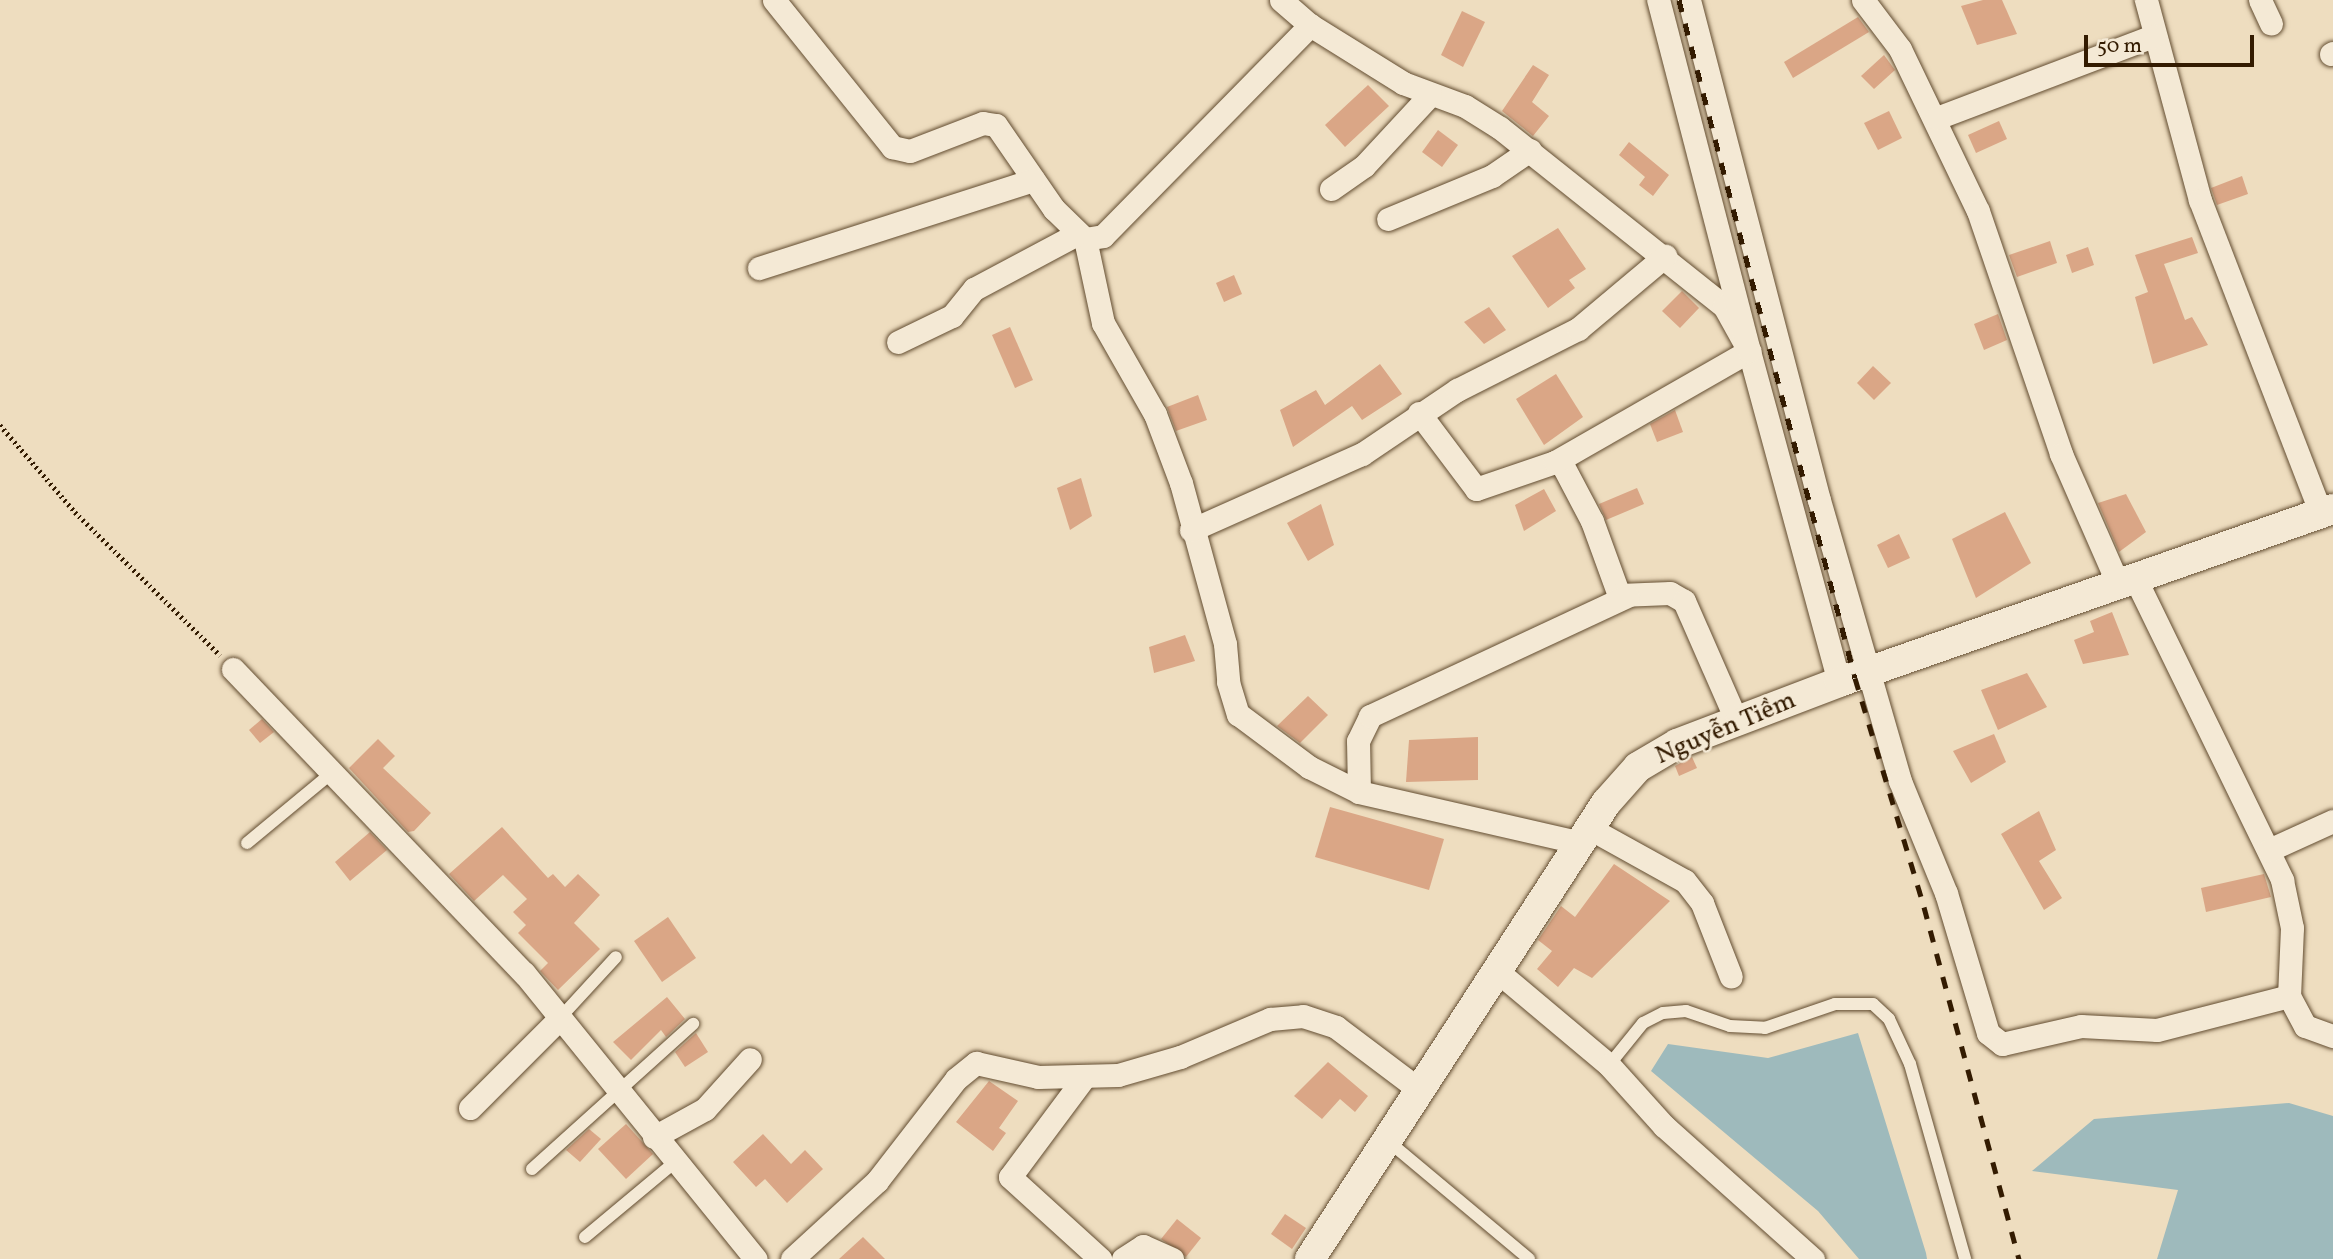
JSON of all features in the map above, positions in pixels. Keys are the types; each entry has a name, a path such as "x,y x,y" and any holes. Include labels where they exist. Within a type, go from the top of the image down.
{"street":[{"path":"773,0 892,147 910,151 991,123 1003,131 1033,180 1080,237 1103,323 1155,414 1225,644 1228,682 1238,714 1309,767 1359,792 1587,836 1685,881 1702,903 1731,977"},
{"path":"1281,0 1310,25 1430,95 1465,106 1530,150 1724,306 1749,351"},
{"path":"1658,0 1839,682"},
{"path":"1689,0 1900,781 1946,893 1982,1017 1995,1041 2107,1023 2157,1030 2288,996"},
{"path":"1863,0 1891,34 1937,118 1978,211 2061,454 2269,850 2292,928 2288,996 2305,1026 2333,1036"},
{"path":"2146,0 2200,200 2327,511"},
{"path":"2260,0 2271,24"},
{"path":"898,342 952,316 974,289 1080,237 1103,236 1310,25"},
{"path":"1937,118 2155,35"},
{"path":"1331,189 1364,166 1430,95"},
{"path":"1388,219 1492,176 1530,150"},
{"path":"760,268 1033,180"},
{"path":"1191,530 1362,454 1419,413 1578,329 1665,257"},
{"path":"1419,413 1476,489 1555,462 1749,351"},
{"path":"1555,462 1575,485 1613,586 1627,596"},
{"name":"Nguyễn Tiềm","path":"1310,1259 1587,836 1639,767 1660,752 1839,682 1869,674 2327,511"},
{"path":"1359,792 1358,741 1370,716 1627,596 1670,593 1684,601 1737,722"},
{"path":"233,669 492,937 756,1259"},
{"path":"2269,850 2333,821"},
{"path":"1497,971 1609,1065 1664,1126 1813,1259"},
{"path":"792,1259 877,1181 968,1067 984,1063 1038,1077 1083,1079 1156,1066 1270,1019 1293,1015 1336,1027 1421,1091"},
{"path":"470,1108 559,1019"},
{"path":"654,1137 705,1109 750,1059"},
{"path":"1083,1079 1010,1177 1100,1259"},
{"path":"1123,1259 1143,1246 1172,1259"}],"lane":[{"path":"247,842 334,771"},
{"path":"559,1019 616,957"},
{"path":"1609,1065 1643,1023 1662,1013 1686,1011 1730,1026 1765,1028 1835,1004 1873,1004 1889,1020 1910,1064 1965,1259"},
{"path":"532,1169 616,1088 693,1024"},
{"path":"1388,1141 1529,1259"},
{"path":"585,1237 675,1161"}],"path":[{"path":"0,425 75,512 233,669"}],"water":[{"path":"1858,1033 1927,1259 1859,1259 1818,1211 1651,1071 1668,1044 1768,1058"},
{"path":"2289,1103 2333,1116 2333,1259 2157,1259 2178,1190 2032,1171 2094,1119"}],"building":[{"path":"1983,0 2002,0 2017,34 1977,45 1961,6"},
{"path":"1462,11 1485,22 1463,67 1441,55"},
{"path":"1858,17 1869,32 1793,78 1784,62"},
{"path":"1884,55 1895,70 1874,89 1861,76"},
{"path":"1533,65 1549,75 1532,102 1549,116 1533,136 1502,111"},
{"path":"1368,85 1389,106 1345,147 1325,125"},
{"path":"1889,111 1902,138 1878,150 1864,123"},
{"path":"1999,121 2007,139 1976,153 1968,135"},
{"path":"1438,130 1458,145 1442,167 1422,152"},
{"path":"1629,142 1669,175 1653,196 1639,185 1645,177 1619,155"},
{"path":"2242,176 2248,194 2217,205 2211,188"},
{"path":"1558,228 1586,269 1569,280 1575,288 1548,308 1512,256"},
{"path":"2192,237 2198,253 2164,264 2185,320 2192,317 2208,345 2153,364 2135,297 2148,292 2135,255"},
{"path":"2050,241 2057,263 2017,277 2009,255"},
{"path":"2088,247 2094,265 2072,273 2066,255"},
{"path":"1234,275 1242,294 1224,302 1216,283"},
{"path":"1682,291 1699,308 1680,328 1662,311"},
{"path":"1489,307 1506,330 1484,344 1464,322"},
{"path":"1998,314 2007,340 1984,350 1974,324"},
{"path":"1010,327 1033,380 1015,388 992,335"},
{"path":"1380,364 1402,394 1362,420 1352,406 1293,447 1280,410 1316,390 1325,405"},
{"path":"1873,366 1891,383 1874,400 1857,383"},
{"path":"1556,374 1583,417 1544,445 1516,399"},
{"path":"1198,395 1207,420 1176,431 1167,407"},
{"path":"1675,410 1683,432 1657,442 1650,424"},
{"path":"1081,478 1092,516 1070,530 1057,488"},
{"path":"1637,488 1644,504 1606,520 1599,504"},
{"path":"1544,489 1556,511 1524,531 1515,505"},
{"path":"2126,494 2146,532 2119,552 2098,503"},
{"path":"1321,504 1334,545 1308,561 1287,523"},
{"path":"2005,512 2031,563 1976,598 1952,539"},
{"path":"1899,534 1910,558 1888,568 1877,545"},
{"path":"2112,612 2129,655 2083,664 2074,640 2094,632 2090,621"},
{"path":"1185,635 1195,661 1154,673 1149,647"},
{"path":"2027,673 2047,707 1998,730 1981,690"},
{"path":"1308,696 1328,715 1300,743 1277,726"},
{"path":"262,719 274,732 260,743 249,730"},
{"path":"1994,734 2006,762 1971,783 1953,751"},
{"path":"1478,737 1478,780 1406,782 1409,740"},
{"path":"378,739 395,756 383,768 431,813 414,831 408,832 349,768"},
{"path":"1692,757 1697,768 1679,776 1675,766"},
{"path":"1330,807 1444,839 1429,890 1315,857"},
{"path":"2039,811 2056,850 2039,861 2062,898 2044,910 2001,834"},
{"path":"502,827 548,878 553,874 565,887 578,874 600,895 574,923 600,949 558,990 540,971 548,963 518,933 526,925 513,912 527,899 503,875 474,901 449,874"},
{"path":"370,832 387,850 350,881 335,862"},
{"path":"1614,864 1670,901 1592,978 1574,968 1558,987 1537,969 1552,951 1538,940 1561,906 1575,917"},
{"path":"2264,874 2271,897 2206,912 2201,888"},
{"path":"668,917 696,958 662,982 634,941"},
{"path":"667,997 685,1019 666,1037 661,1030 631,1060 613,1042"},
{"path":"696,1033 708,1052 685,1067 675,1052"},
{"path":"1328,1062 1368,1096 1355,1112 1340,1099 1322,1119 1294,1096"},
{"path":"989,1081 1018,1101 999,1128 1006,1133 993,1151 956,1122"},
{"path":"626,1124 653,1154 626,1179 598,1149"},
{"path":"589,1129 601,1139 580,1162 566,1150"},
{"path":"763,1134 791,1164 805,1150 823,1169 787,1203 765,1179 756,1187 733,1162"},
{"path":"1285,1214 1306,1228 1292,1249 1271,1234"},
{"path":"1177,1219 1201,1238 1186,1257 1161,1239"},
{"path":"863,1237 885,1259 839,1259"}],"railway":[{"path":"1679,0 1855,678 1924,907 2019,1259"}]}
